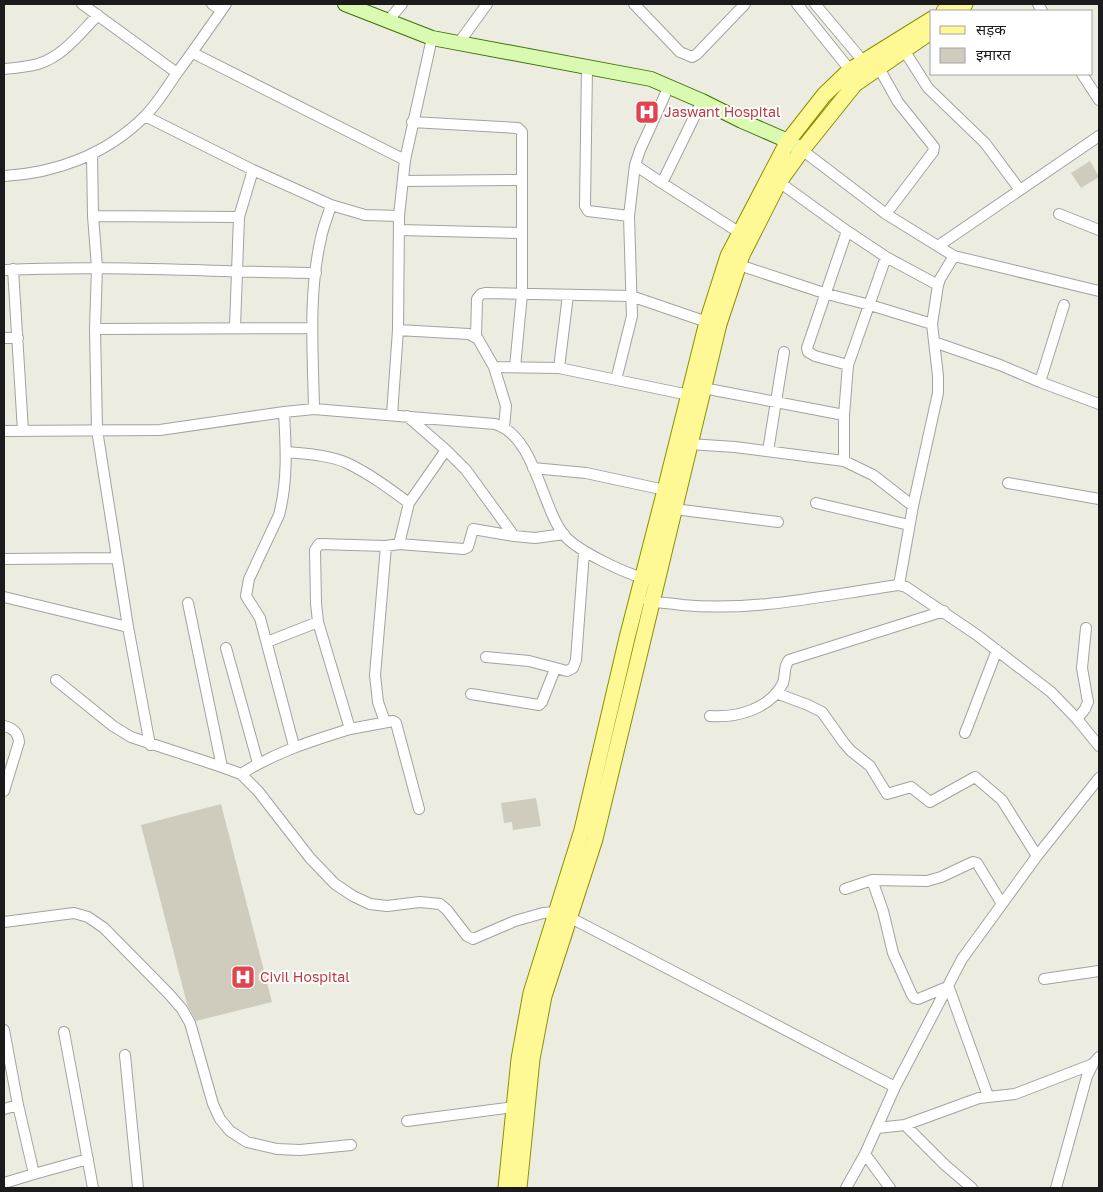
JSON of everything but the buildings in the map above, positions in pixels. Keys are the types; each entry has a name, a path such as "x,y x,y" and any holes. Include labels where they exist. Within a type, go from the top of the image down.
{"main road":[{"path":"946,10 950,7 966,4"},
{"path":"513,1185 527,1055 531,992 563,914 582,830 644,600 664,490 708,322 728,256 788,141 824,95 850,70 930,20"},
{"path":"649,579 674,509 719,324 739,265 779,182 855,84 930,32"}],"street":[{"path":"82,4 178,73"},
{"path":"4,176 49,170 92,154 145,116 193,53 224,7 212,4"},
{"path":"345,4 432,38 640,76 669,86 788,141 886,214 954,256 1099,291"},
{"path":"388,21 402,4"},
{"path":"458,44 487,4"},
{"path":"634,4 680,52 692,57 746,4"},
{"path":"797,4 850,70"},
{"path":"815,4 864,61"},
{"path":"4,69 38,64 53,58 98,15"},
{"path":"392,415 398,330 399,216 405,160 412,122 432,38"},
{"path":"904,50 928,88 985,143 1020,190"},
{"path":"193,53 405,160"},
{"path":"587,67 585,206 588,211 592,212 629,216"},
{"path":"879,68 898,102 934,147 934,152 886,214"},
{"path":"1083,75 1099,100"},
{"path":"616,380 631,321 629,216 635,165 669,86"},
{"path":"662,183 702,101"},
{"path":"145,116 253,170 331,205 365,215 399,216"},
{"path":"412,122 520,129 522,132 522,294 515,367"},
{"path":"938,246 1099,136"},
{"path":"92,154 93,216 97,267 98,430 128,627 150,745"},
{"path":"635,165 740,233"},
{"path":"235,327 239,217 253,170"},
{"path":"403,181 522,180"},
{"path":"779,182 886,257 938,285"},
{"path":"314,409 312,328 316,273 321,236 331,205"},
{"path":"1059,214 1099,230"},
{"path":"93,216 239,217"},
{"path":"399,230 521,233"},
{"path":"847,231 827,294 808,344 808,352 815,356 848,365"},
{"path":"899,584 913,506 938,393 932,324 938,285 940,278 954,256"},
{"path":"844,462 844,414 848,365 886,257"},
{"path":"739,265 827,294 932,324"},
{"path":"23,431 18,338 9,269 97,267 316,273"},
{"path":"476,337 477,299 478,296 485,293 631,296 708,322"},
{"path":"559,368 568,295"},
{"path":"1040,382 1064,305"},
{"path":"96,329 312,328"},
{"path":"398,330 469,334 476,337 481,342 494,367 506,406 504,427"},
{"path":"4,338 18,338"},
{"path":"934,342 1000,365 1099,404"},
{"path":"768,452 784,352"},
{"path":"494,367 559,368 689,395"},
{"path":"703,388 844,414"},
{"path":"4,431 160,430 314,409 495,424 504,427 512,434 533,468 564,534 574,545 584,552 649,579"},
{"path":"284,412 285,485 279,516 249,579 246,590 247,600 256,609 260,618 294,746"},
{"path":"407,416 466,470 514,536"},
{"path":"689,444 735,447 844,462 873,475 913,506"},
{"path":"399,544 409,503 446,450"},
{"path":"286,452 328,458 346,463 409,503"},
{"path":"533,468 586,472 664,490"},
{"path":"1008,483 1099,499"},
{"path":"816,503 909,526"},
{"path":"674,509 778,522"},
{"path":"350,729 318,622 316,547 319,544 386,546 399,544 466,549 472,531 475,529 534,538 564,534"},
{"path":"385,722 378,702 375,675 386,546"},
{"path":"486,657 529,661 567,671 573,668 576,660 584,552"},
{"path":"4,559 117,558"},
{"path":"644,600 702,607 767,605 899,584 914,591 944,611 1051,692 1099,746"},
{"path":"4,597 128,627"},
{"path":"188,604 222,767"},
{"path":"710,716 720,717 756,709 766,703 776,693 783,681 785,666 789,660 944,611"},
{"path":"267,642 318,622"},
{"path":"1077,719 1088,702 1082,668 1086,628"},
{"path":"226,648 258,763"},
{"path":"965,733 997,650"},
{"path":"471,694 539,705 542,702 554,669"},
{"path":"56,680 113,726 131,737 150,745 241,774 258,791 310,858 335,884 353,896 370,904 387,906 420,902 440,904 468,936 473,939 515,921 563,914 895,1087"},
{"path":"776,693 822,712 851,751 870,766 887,794 911,787 930,802 975,776 1002,800 1038,856"},
{"path":"241,774 258,763 294,746 350,729 393,722 398,727 419,809"},
{"path":"4,726 16,731 19,742 4,789"},
{"path":"846,1188 865,1154 895,1087 946,987 980,933 1099,778"},
{"path":"845,889 872,880 927,881 975,862 1002,904"},
{"path":"872,880 883,911 893,953 912,996 918,999 946,987"},
{"path":"4,922 74,913 88,918 104,928 170,994 182,1009 190,1023 213,1104 220,1119 230,1131 247,1142 277,1149 300,1150 351,1145"},
{"path":"1044,979 1099,971"},
{"path":"946,987 952,994 988,1096"},
{"path":"64,1032 93,1188"},
{"path":"4,1033 34,1174"},
{"path":"125,1055 138,1188"},
{"path":"876,1128 905,1125 970,1100 988,1096 1015,1094 1096,1060"},
{"path":"1056,1188 1087,1076 1096,1060"},
{"path":"4,1110 18,1105"},
{"path":"407,1121 521,1108"},
{"path":"905,1125 945,1165 972,1188"},
{"path":"865,1154 890,1188"},
{"path":"4,1183 88,1159"}],"place":[{"name":"Jaswant Hospital","path":"647,112"},
{"name":"Civil Hospital","path":"243,977"}]}
